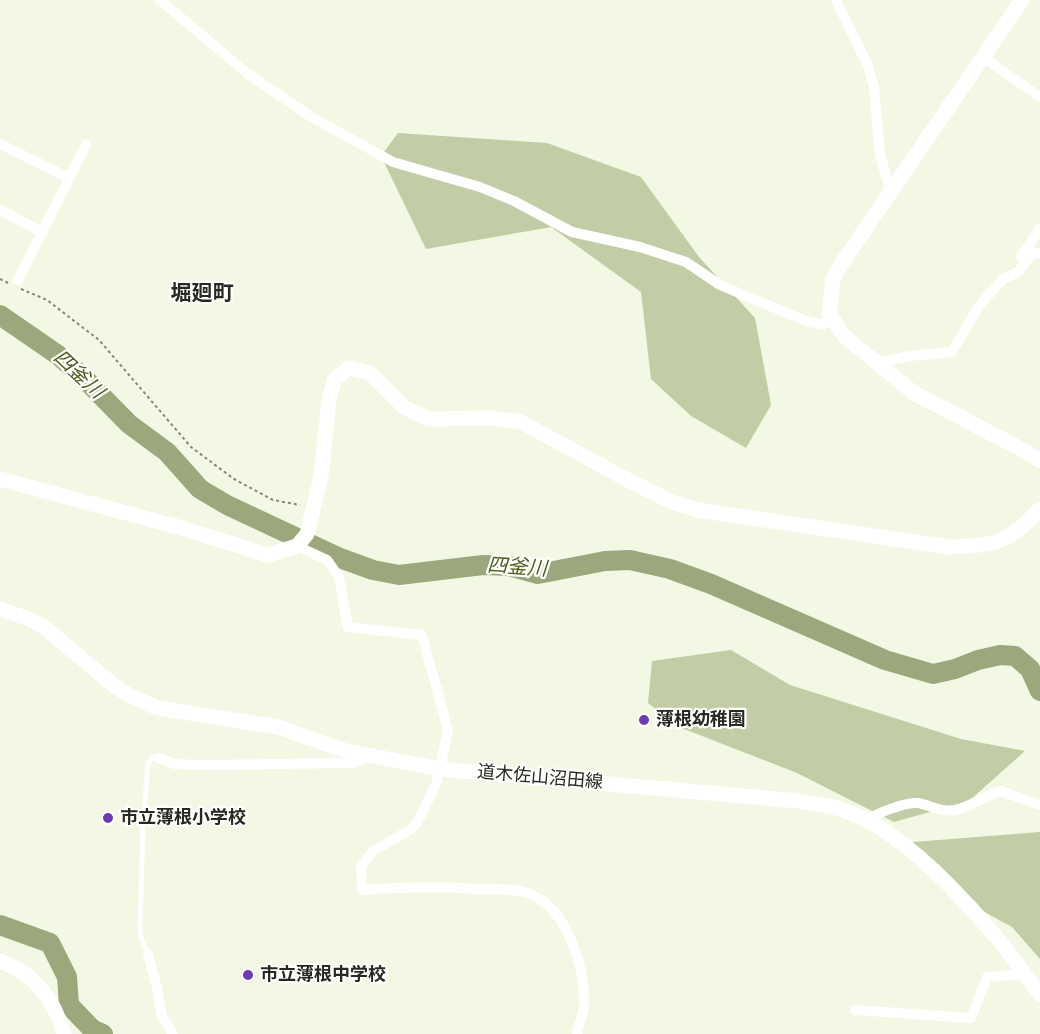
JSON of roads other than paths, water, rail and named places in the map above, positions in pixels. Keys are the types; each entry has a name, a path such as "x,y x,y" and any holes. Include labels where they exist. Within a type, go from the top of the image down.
{"street":[{"path":"160,0 248,74 310,116 393,162 480,187 514,201 572,232 640,247 686,262 720,285 806,321 820,324 835,322"},
{"path":"836,0 871,76 880,154 891,192"},
{"path":"1022,0 842,262 833,279 829,313 844,336 914,393 1040,461"},
{"path":"983,57 1040,97"},
{"path":"0,144 69,178"},
{"path":"16,284 86,145"},
{"path":"0,210 42,232"},
{"path":"877,363 910,356 952,352 980,306 1006,277 1040,228"},
{"path":"1006,277 1018,272 1032,253 1040,253"},
{"path":"0,479 177,527 268,555 297,546 307,534 321,476 329,401 334,380 349,368 370,373 405,408 429,419 491,418 521,422 628,480 672,502 697,510 950,547 982,546 1009,538 1040,509"},
{"path":"297,546 327,560 339,576 348,627 422,635 448,730 436,784 417,823 410,830 373,852 361,866 362,890 428,887 518,890 535,896 551,908 565,925 577,957 584,1008 577,1034"},
{"name":"道木佐山沼田線","path":"0,609 38,624 112,684 130,696 158,708 278,727 346,751 440,769 799,801 840,809 898,839 944,879 1026,974 1040,995"},
{"path":"158,758 176,764 322,764 354,763 369,756"},
{"path":"866,821 872,816 908,804 919,804 943,811 958,809 1001,791 1040,805"},
{"path":"148,954 162,1016 173,1034"},
{"path":"0,961 15,966 43,989 52,1004 64,1034"},
{"path":"855,1010 971,1018 987,977 1026,974"}],"lane":[{"path":"148,954 141,937 140,925 143,829 148,763 153,757 158,758"}],"waterway":[{"name":"四釜川","path":"0,315 58,355 129,424 167,452 200,489 227,505 340,558 373,570 399,575 483,565 509,566 538,574 605,561 630,560 670,569 711,584 885,660 933,674 1000,655 1015,656 1030,669 1040,691"},
{"path":"0,925 50,943 67,977 69,1005 92,1029 103,1034"}],"place":[{"name":"薄根幼稚園","path":"644,720"},
{"name":"市立薄根小学校","path":"108,818"},
{"name":"市立薄根中学校","path":"248,975"}],"district":[{"name":"堀廻町","path":"202,294"}]}
